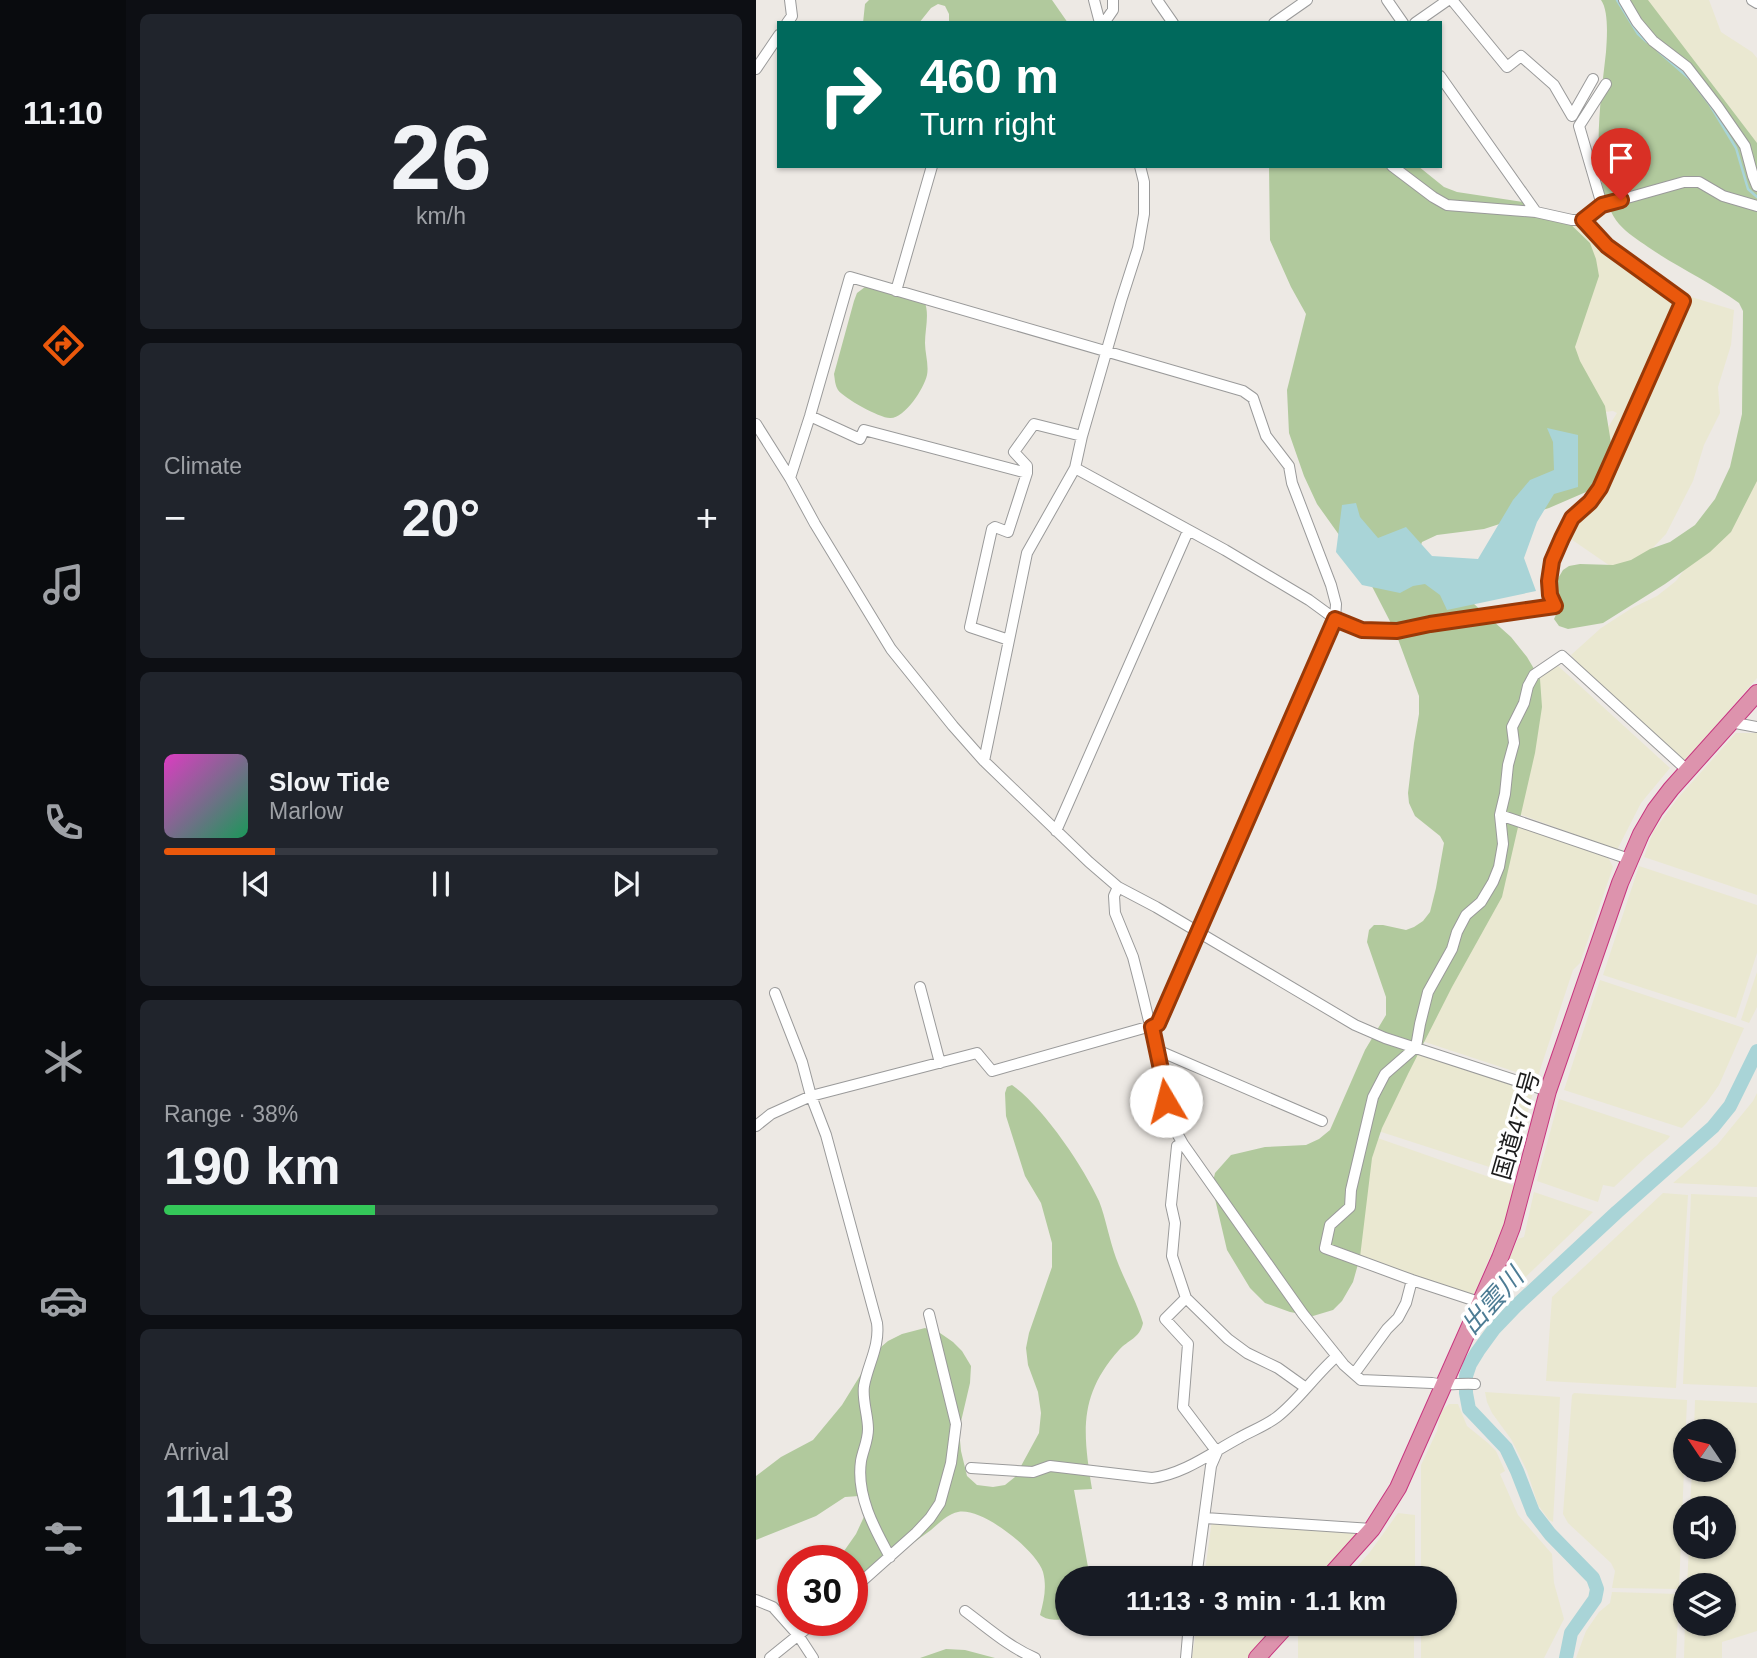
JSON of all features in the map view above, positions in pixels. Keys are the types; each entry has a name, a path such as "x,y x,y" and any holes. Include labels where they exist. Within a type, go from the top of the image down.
{"highway":[{"name":"国道477号","path":"1339,1566 1372,1529 1398,1488 1449,1384 1479,1302 1512,1227 1548,1091 1629,859 1654,810 1687,769 1757,693"},
{"path":"1257,1658 1276,1636"}],"street":[{"path":"788,21 792,16 790,0"},
{"path":"1094,0 1101,21"},
{"path":"1104,21 1113,10 1113,0"},
{"path":"1157,0 1172,21"},
{"path":"1277,21 1307,0"},
{"path":"1387,0 1402,21"},
{"path":"1418,21 1450,0 1507,67 1521,56 1553,85 1572,116 1593,79"},
{"path":"1624,0 1653,41 1687,67 1718,107 1745,146 1757,186"},
{"path":"1752,0 1757,3"},
{"path":"756,69 777,38"},
{"path":"1442,79 1536,212"},
{"path":"1602,205 1579,126 1606,84"},
{"path":"896,292 931,168"},
{"path":"984,761 1027,553 1075,468 1140,237 1144,214 1144,182 1140,168"},
{"path":"1075,468 1309,600 1335,619 1362,630 1397,631 1555,606 1550,595 1549,581 1552,561 1572,518 1590,502 1600,488 1683,301 1607,246 1583,220 1536,212 1447,205 1395,168"},
{"path":"1583,220 1602,205 1684,182 1699,182 1723,196 1757,206"},
{"path":"756,1126 771,1114 811,1096 977,1053 992,1071 1158,1024 1335,619 1336,604 1292,483 1289,466 1266,436 1253,398 1243,391 850,277 790,478"},
{"path":"810,416 860,439 864,430 1027,474"},
{"path":"756,424 891,649 984,761 1118,887 1355,1025 1385,1038 1548,1091"},
{"path":"1009,640 970,627 992,529 995,527 1008,532 1027,474 1027,466 1014,452 1034,424 1082,436"},
{"path":"1056,831 1188,531"},
{"path":"1479,1302 1325,1248 1331,1225 1350,1207 1351,1190 1373,1097 1385,1074 1416,1047 1428,992 1452,949 1466,915 1487,892 1499,867 1503,845 1500,815 1514,743 1512,727 1534,675 1562,656 1687,769"},
{"path":"1731,722 1757,727"},
{"path":"1500,815 1629,859"},
{"path":"1118,887 1114,896 1115,913 1133,957 1152,1027 1166,1101 1183,1144 1296,1304 1344,1365 1361,1380 1475,1384"},
{"path":"920,987 940,1063"},
{"path":"775,993 827,1135 877,1323 876,1348 863,1390 868,1427 860,1476 863,1497 874,1529 890,1557"},
{"path":"1157,1050 1322,1121"},
{"path":"1183,1144 1177,1146 1171,1205 1175,1223 1172,1256 1186,1297 1228,1339 1306,1388"},
{"path":"1354,1374 1387,1328 1398,1318 1406,1303 1412,1280"},
{"path":"1186,1297 1165,1319 1188,1344 1183,1407 1217,1452"},
{"path":"868,1576 930,1518 940,1503 951,1463 956,1424 929,1314"},
{"path":"971,1468 1033,1472 1049,1466 1161,1477 1217,1452 1278,1416 1337,1356"},
{"path":"1198,1566 1211,1466 1217,1452"},
{"path":"1205,1518 1372,1529"},
{"path":"756,1600 777,1611"},
{"path":"965,1611 1007,1644 1035,1658"},
{"path":"770,1658 797,1636"},
{"path":"799,1636 813,1658"},
{"path":"1186,1658 1188,1636"}],"shaded area":[{"path":"1628,0 1709,0 1721,32 1757,58 1757,180"},
{"path":"1582,224 1611,254 1679,303 1597,480 1600,440 1617,413 1613,411 1589,414 1567,410 1566,225"},
{"path":"1688,296 1734,310 1731,345 1718,387 1720,413 1704,445 1693,481 1666,534 1643,558 1616,570 1568,537 1580,515 1599,496"},
{"path":"1757,455 1757,678 1686,760 1681,759 1585,672 1571,655 1601,628 1657,596 1676,581 1694,557"},
{"path":"1556,664 1670,768 1641,803 1617,850 1503,808 1532,686 1541,673"},
{"path":"1736,733 1757,733 1757,895 1644,857 1653,832 1677,799"},
{"path":"1513,824 1608,857 1613,867 1580,963 1573,970 1537,1079 1422,1041"},
{"path":"1639,866 1757,905 1757,953 1736,1018 1603,975"},
{"path":"1757,972 1757,1007 1749,1023 1741,1020"},
{"path":"1600,980 1744,1028 1719,1085 1682,1128 1564,1090"},
{"path":"1416,1053 1534,1089 1511,1174 1369,1128"},
{"path":"1757,1093 1757,1187 1673,1183 1717,1145"},
{"path":"1559,1099 1670,1136 1614,1187 1603,1185 1598,1202 1537,1181"},
{"path":"1369,1135 1515,1186 1508,1214 1473,1297 1330,1248"},
{"path":"1534,1192 1593,1212 1506,1296 1494,1292 1518,1239 1524,1237"},
{"path":"1663,1193 1688,1195 1676,1388 1546,1381 1552,1297"},
{"path":"1691,1194 1757,1197 1757,1387 1683,1384"},
{"path":"1485,1392 1560,1397 1553,1522 1538,1505 1527,1471 1511,1439 1492,1413"},
{"path":"1572,1395 1687,1400 1686,1419 1673,1419 1673,1482 1684,1482 1683,1496 1673,1496 1673,1559 1680,1559 1680,1573 1673,1573 1673,1589 1612,1588 1615,1571 1611,1563 1568,1523 1563,1514"},
{"path":"1695,1400 1757,1403 1757,1631 1722,1642 1722,1658 1684,1658 1685,1636 1736,1636 1736,1573 1688,1573 1688,1559 1736,1559 1736,1496 1691,1496 1691,1482 1736,1482 1736,1419 1694,1419"},
{"path":"1449,1404 1458,1404 1467,1426 1496,1451 1505,1471 1500,1474 1518,1515 1552,1554 1554,1583 1564,1619 1544,1658 1421,1658 1421,1636 1457,1636 1457,1566 1421,1566 1421,1465 1437,1431 1441,1411"},
{"path":"1398,1513 1415,1515 1415,1566 1358,1566"},
{"path":"1212,1520 1357,1530 1358,1534 1329,1566 1206,1566"},
{"path":"1612,1592 1673,1594 1676,1658 1576,1658 1586,1631 1599,1612 1610,1603"},
{"path":"1195,1636 1268,1636 1249,1658 1192,1658"},
{"path":"1298,1636 1414,1636 1414,1658 1298,1658"}],"green space":[{"path":"869,0 1052,0 1067,21 949,21 945,6 938,4 921,21 863,21 865,4"},
{"path":"1601,0 1648,0 1757,143 1757,481 1731,532 1710,552 1603,623 1568,629 1559,626 1554,619 1559,608 1557,580 1563,570 1580,564 1613,565 1631,560 1670,542 1695,525 1715,499 1730,467 1742,414 1743,311 1739,303 1633,236 1619,224 1609,207 1603,187 1599,141 1607,32"},
{"path":"1269,168 1420,168 1444,187 1457,192 1523,202 1564,218 1590,243 1596,259 1599,276 1575,347 1605,406 1611,443 1610,469 1593,489 1549,508 1484,529 1437,535 1422,542 1418,554 1511,637 1527,657 1540,679 1542,707 1535,753 1502,897 1452,987 1382,1128 1372,1158 1360,1257 1353,1282 1333,1310 1313,1316 1290,1312 1265,1303 1250,1288 1227,1250 1212,1186 1215,1173 1231,1155 1265,1147 1306,1145 1330,1130 1365,1050 1386,1015 1386,997 1367,942 1369,930 1374,925 1383,925 1406,930 1423,921 1430,912 1444,843 1440,836 1415,816 1409,803 1419,696 1395,631 1362,567 1317,504 1289,433 1287,390 1306,314 1270,240"},
{"path":"865,287 924,300 926,305 927,375 913,402 895,417 878,415 862,407 842,394 836,384 834,374 854,301 857,293"},
{"path":"1012,1085 1024,1095 1049,1122 1092,1187 1099,1201 1116,1258 1143,1323 1136,1335 1119,1350 1106,1367 1090,1399 1086,1433 1092,1489 1074,1490 1088,1566 1055,1566 1055,1619 1040,1615 1044,1578 1030,1553 994,1523 968,1512 958,1512 944,1519 903,1550 868,1571 868,1545 848,1545 869,1506 859,1496 845,1497 816,1516 756,1540 756,1476 781,1457 813,1440 842,1405 874,1353 902,1334 925,1328 940,1333 953,1342 971,1366 970,1383 959,1430 967,1476 977,1485 993,1487 1005,1485 1015,1477 1039,1433 1041,1413 1038,1392 1028,1365 1026,1348 1052,1267 1052,1243 1041,1203 1025,1176 1006,1116 1007,1087"},
{"path":"946,1649 965,1650 995,1658 920,1658"}],"water":[{"path":"1547,428 1578,435 1578,487 1554,494 1537,522 1524,558 1536,591 1447,610 1440,595 1425,584 1413,586 1400,593 1362,585 1336,552 1342,505 1356,503 1360,517 1378,538 1406,527 1432,556 1478,559 1513,500 1530,480 1554,470 1553,442"}],"waterway":[{"path":"1617,0 1638,34 1647,42"},
{"path":"1658,51 1691,80 1710,105 1736,148 1748,189 1757,197"},
{"name":"出雲川","path":"1566,1658 1571,1633 1595,1599 1597,1589 1593,1578 1550,1534 1533,1512 1506,1448 1469,1409 1466,1376 1478,1351 1517,1305 1713,1127 1730,1106 1757,1051"}],"route":[{"path":"1166,1101 1152,1027 1158,1024 1335,619 1362,630 1397,631 1555,606 1550,595 1549,581 1552,561 1572,518 1590,502 1600,488 1683,301 1607,246 1583,220 1602,205 1621,200"}]}
